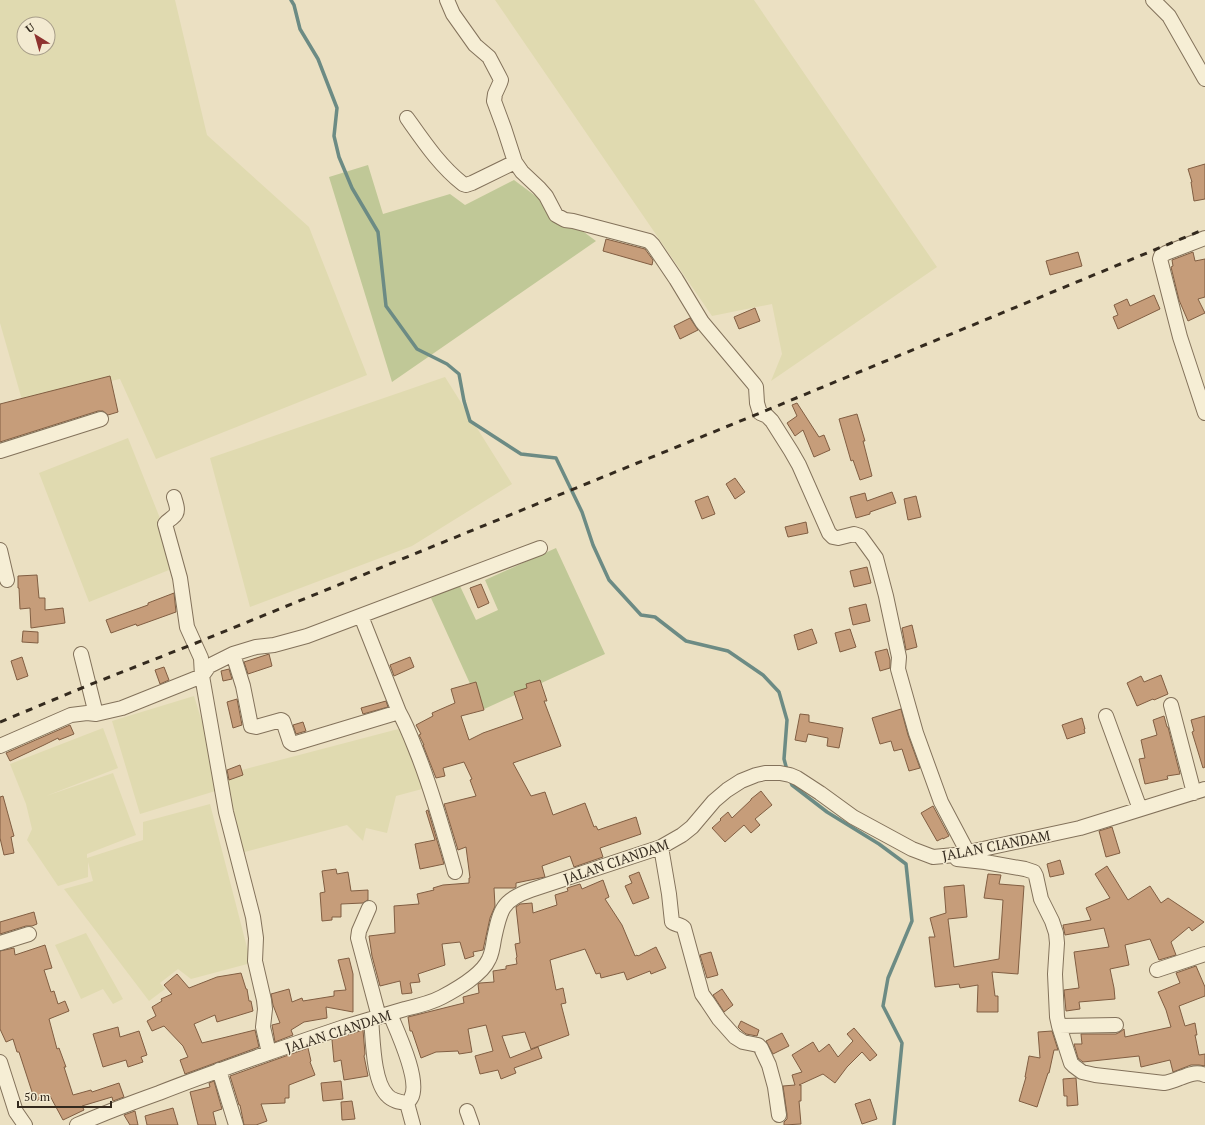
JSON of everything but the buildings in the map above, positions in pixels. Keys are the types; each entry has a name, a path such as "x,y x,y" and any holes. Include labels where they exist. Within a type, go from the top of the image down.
{"street":[{"path":"447,0 453,14 475,45 489,57 501,80 495,94 494,101 515,162 522,172 546,196 556,215 565,220 649,241 653,245 702,322 756,387 757,403 760,413 772,421 792,452 829,533 833,537 838,538 854,534 860,536 876,558 899,657 898,669 916,732 941,802 968,853"},
{"path":"1153,0 1169,16 1205,80"},
{"path":"407,118 437,159 463,184 466,185 472,183 515,162"},
{"path":"1205,238 1166,254 1160,259 1180,337 1205,413"},
{"path":"0,451 101,419"},
{"path":"174,498 177,506 177,513 165,524 180,578 187,627 202,658 202,676 226,812 253,917 256,938 255,961 264,1000 265,1009 263,1027 269,1053"},
{"path":"0,746 71,715 86,712 96,714 122,708 202,676 209,666 233,654 256,647 274,645 307,636 540,548"},
{"path":"0,550 6,580"},
{"path":"361,616 429,785 455,872"},
{"path":"80,654 96,714"},
{"path":"233,654 243,686 251,726 256,727 283,720 290,742 293,744 399,712"},
{"path":"1171,705 1200,791"},
{"path":"1106,716 1140,809"},
{"name":"JALAN CIANDAM","path":"77,1125 219,1070 436,1000 462,985 482,970 489,960 497,924 503,909 511,899 518,894 661,847 674,841 692,827 714,801 727,790 734,785 756,775 765,773 785,774 806,783 853,816 889,837 933,857 968,853 1080,828 1200,791"},
{"path":"661,847 672,922 674,924 682,925 684,928 702,994 719,1019 735,1037 743,1042 758,1045 761,1048 769,1065 776,1087 779,1115"},
{"path":"941,857 985,862 1034,872 1041,899 1052,921 1057,938 1055,974 1057,1017 1071,1063 1078,1070 1095,1075 1164,1083 1195,1073 1205,1075"},
{"path":"369,908 359,931 358,938 380,1017 411,1069 413,1092 411,1099 407,1103"},
{"path":"0,943 29,934"},
{"path":"1157,970 1205,954"},
{"path":"380,1017 376,1071 381,1086 387,1096 399,1102 407,1103"},
{"path":"1059,1026 1116,1025"},
{"path":"0,1062 16,1112 25,1125"},
{"path":"219,1070 236,1125"},
{"path":"407,1103 414,1125"},
{"path":"467,1111 472,1125"}],"shaded area":[{"path":"0,0 175,0 207,135 309,227 367,375 156,459 120,379 22,400 0,323"},
{"path":"495,0 754,0 937,267 771,381 782,354 772,304 712,316"},
{"path":"445,377 512,484 412,546 250,607 210,458"},
{"path":"128,438 179,566 89,602 39,473"},
{"path":"194,696 219,776 406,727 422,789 396,796 387,833 366,828 363,841 347,825 237,854 222,789 140,814 112,721"},
{"path":"103,728 118,768 46,796 113,773 136,835 87,854 87,858 143,840 143,822 210,804 251,963 191,979 178,969 160,983 165,989 149,1001 64,889 93,881 88,862 88,877 58,886 27,840 32,829 26,804 10,764"},
{"path":"86,933 123,999 113,1004 103,989 81,999 55,945"}],"green space":[{"path":"368,165 383,214 450,194 465,205 514,180 596,241 392,382 329,177"},
{"path":"556,548 605,654 482,710 431,598 459,584 476,620 498,610 485,580"}],"waterway":[{"path":"291,0 294,5 300,29 318,59 337,108 334,136 339,157 352,188 378,232 386,306 417,349 447,364 459,374 464,401 470,421 521,454 556,458 582,512 593,545 609,580 641,615 655,617 686,641 728,651 763,675 779,692 787,720 784,759 787,770"},
{"path":"790,780 792,785 827,812 879,844 906,864 912,921 888,978 883,1006 902,1043 894,1125"}],"railway":[{"path":"0,722 760,413 1205,229"}]}
